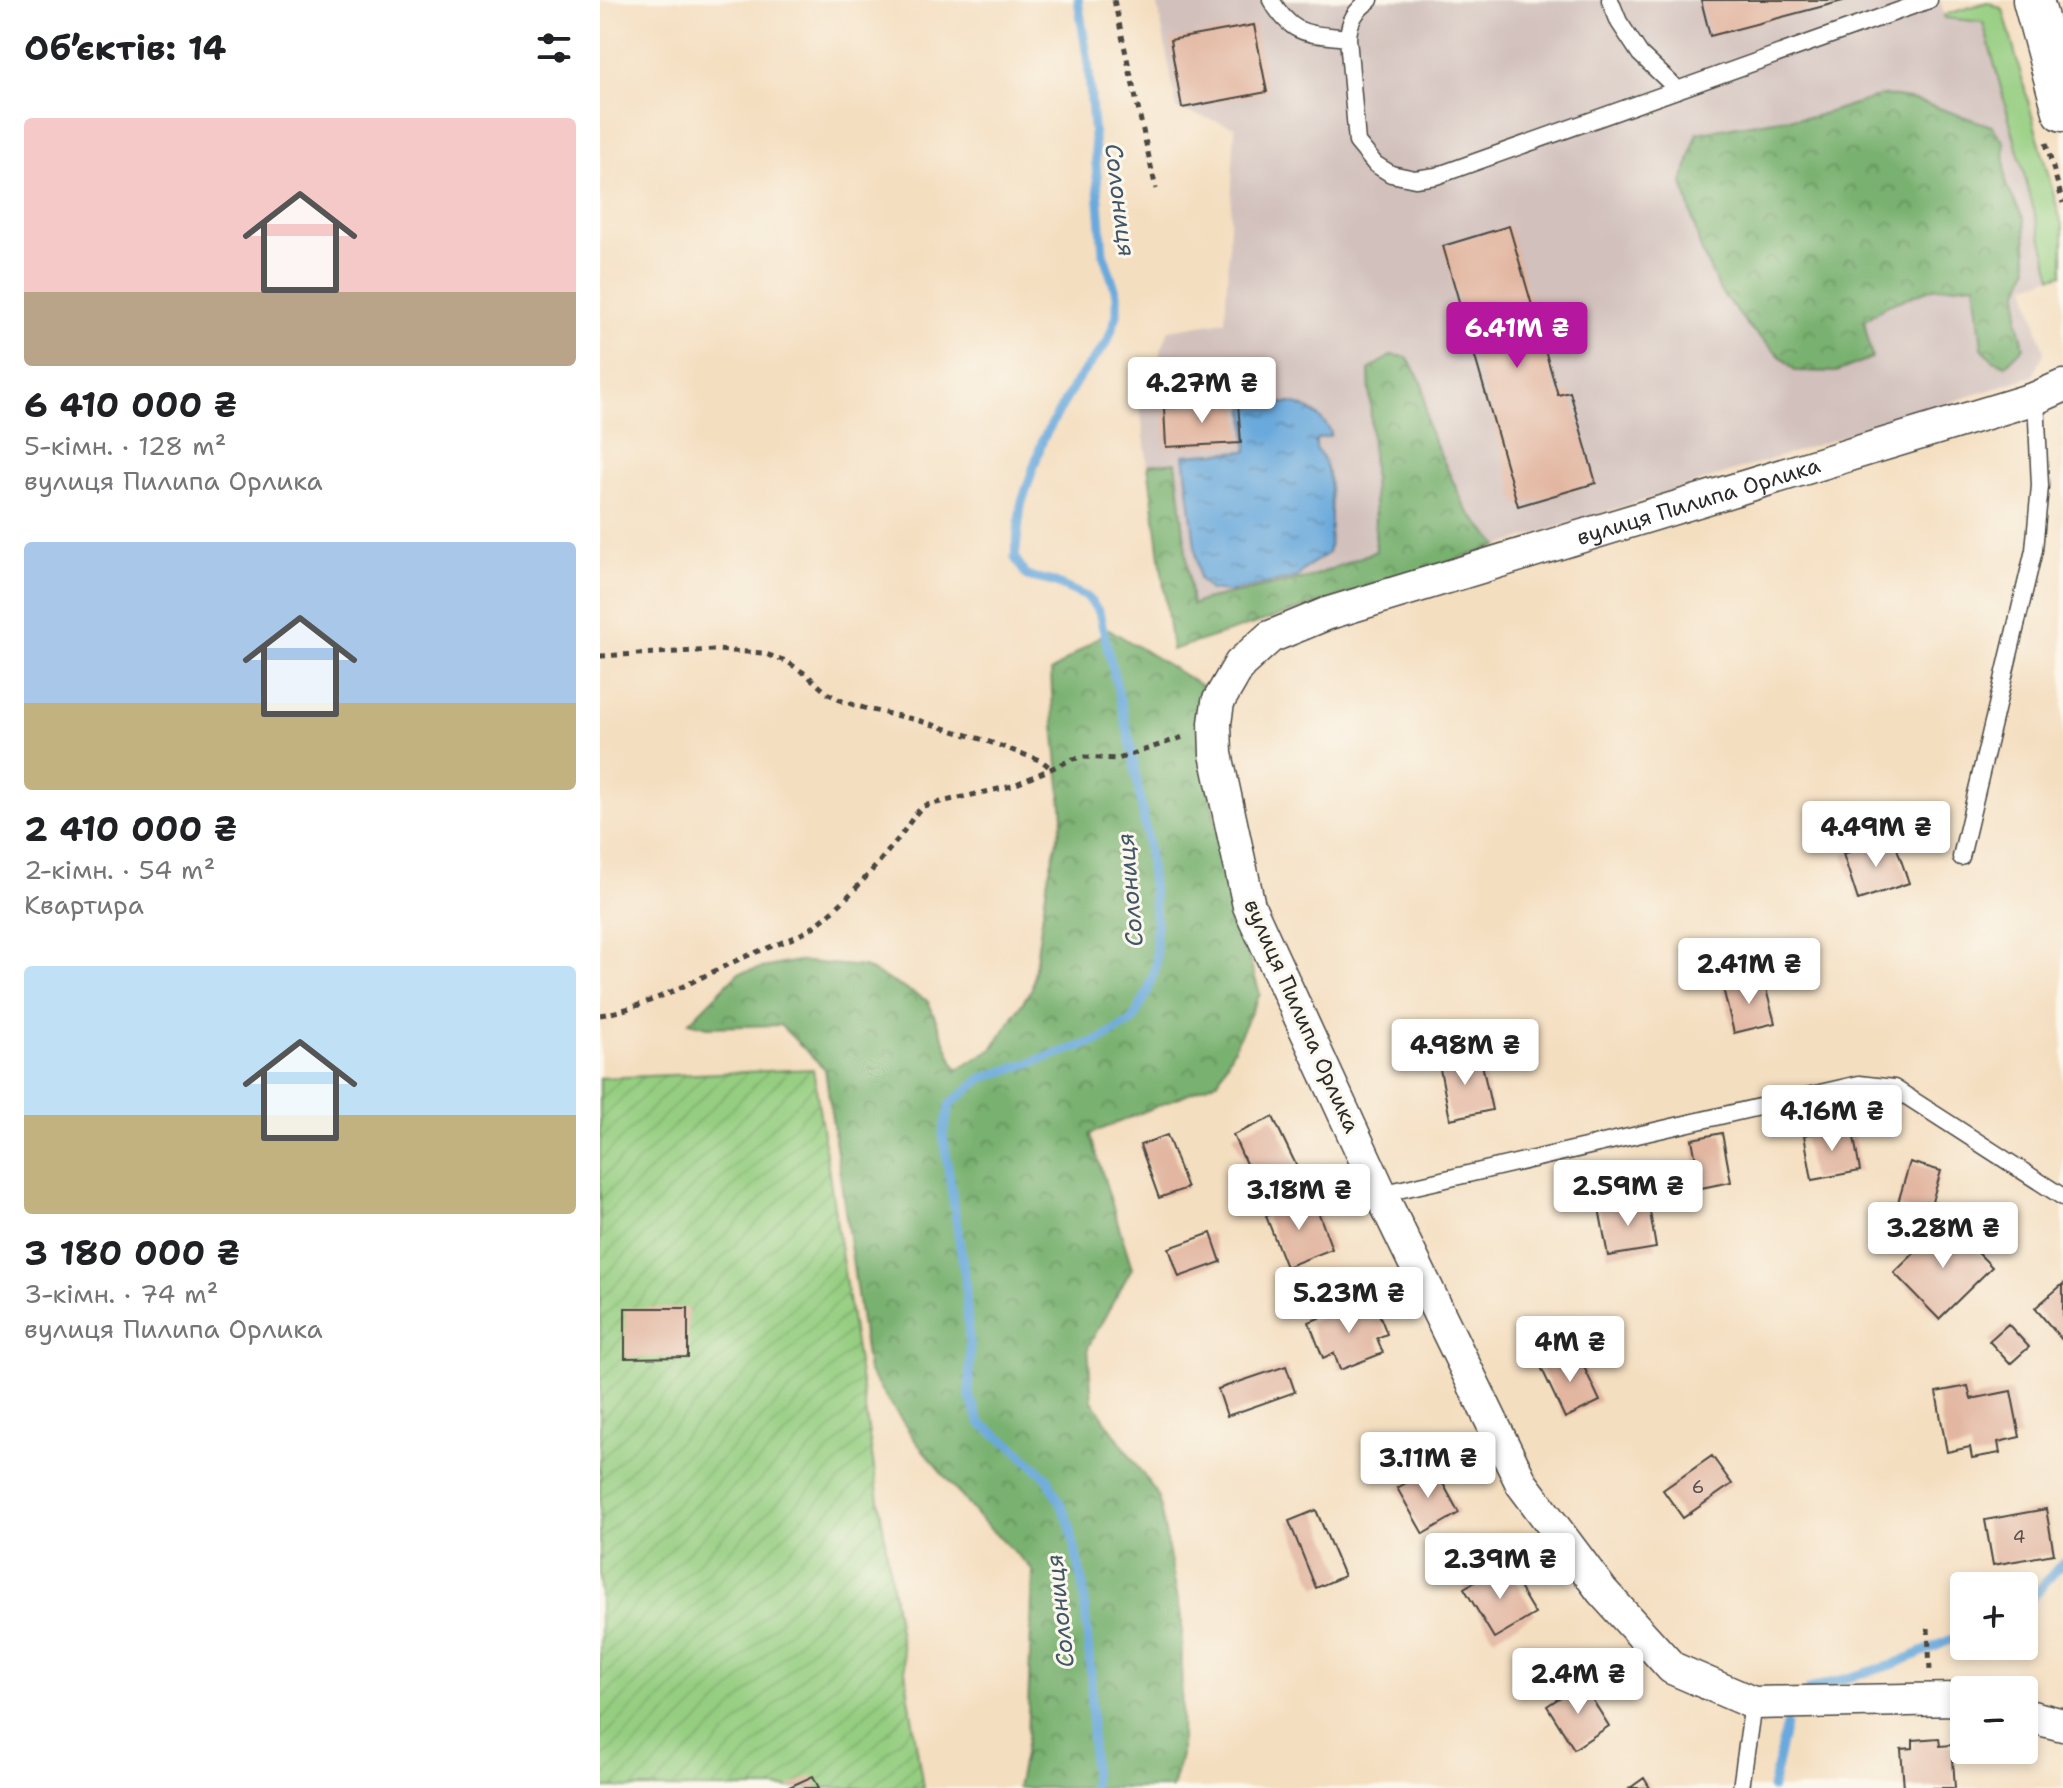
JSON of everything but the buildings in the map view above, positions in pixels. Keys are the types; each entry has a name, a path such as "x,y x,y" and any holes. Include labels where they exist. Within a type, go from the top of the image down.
{"street":[{"path":"2033,0 2063,111"},
{"name":"вулиця Пилипа Орлика","path":"1950,1699 1753,1703 1672,1668 1602,1591 1522,1484 1381,1194 1249,906 1216,754 1215,723 1218,702 1240,664 1270,637 1326,614 2050,392"},
{"path":"2038,1719 2063,1725"}],"lane":[{"path":"1271,0 1282,19 1305,33 1348,38"},
{"path":"1370,0 1349,23 1357,142 1375,164 1391,174 1415,179 1436,176 1929,0"},
{"path":"1610,0 1619,22 1640,54 1678,90"},
{"path":"1961,857 2034,550 2050,392"},
{"path":"1381,1194 1859,1084 1894,1088 2063,1197"},
{"path":"1741,1788 1753,1703"}],"path":[{"path":"1114,0 1156,189"},
{"path":"600,656 715,650 763,653 786,661 842,701 984,740 1042,761 1053,770"},
{"path":"600,1015 656,999 754,953 793,939 819,924 893,846 923,806 1012,786 1073,759 1118,759 1153,747"},
{"path":"1928,1628 1930,1671"}],"shaded area":[{"path":"1157,0 1940,0 1945,18 1983,22 2052,277 2026,285 2044,353 2033,376 1172,650 1140,406 1169,330 1225,321 1235,127 1177,109"}],"green space":[{"path":"1987,2 2003,9 2063,229 2063,274 2052,277 1983,22 1945,18 1944,15"},
{"path":"1883,95 1915,100 1992,126 2004,142 2006,185 2024,219 2028,267 2019,291 2018,320 2024,347 2006,365 1993,360 1982,348 1975,284 1933,288 1886,306 1864,321 1872,358 1836,372 1796,371 1749,327 1720,291 1701,250 1683,183 1697,133 1780,119 1813,117"},
{"path":"1392,355 1407,357 1423,384 1428,428 1466,509 1499,546 1172,650 1148,465 1176,462 1192,605 1311,577 1376,551 1369,370"},
{"path":"1109,629 1205,688 1203,762 1234,908 1260,994 1218,1081 1090,1134 1132,1268 1088,1347 1092,1401 1158,1496 1182,1621 1181,1755 1172,1788 1017,1788 1027,1739 1033,1570 981,1520 917,1443 868,1371 825,1069 780,1025 708,1027 689,1022 738,973 797,961 864,967 928,1001 957,1070 992,1049 1032,988 1048,877 1063,817 1051,672"},
{"path":"813,1069 923,1788 600,1788 600,1078"}],"water":[{"path":"1291,403 1314,413 1331,432 1330,436 1316,439 1316,449 1324,460 1329,480 1331,519 1328,553 1298,577 1228,592 1210,590 1199,579 1184,455 1247,451 1245,405"}],"waterway":[{"name":"Солониця","path":"1078,0 1088,62 1103,253 1117,294 1117,315 1107,343 1077,380 1043,439 1021,505 1015,558 1027,576 1053,582 1087,597 1099,612 1130,741 1147,838 1156,922 1156,966 1147,993 1132,1021 1100,1040 983,1078 950,1104 943,1134 965,1278 969,1395 980,1423 1014,1447 1048,1479 1069,1522 1083,1585 1091,1678 1093,1788"},
{"path":"2038,1591 2063,1562"},
{"path":"1809,1689 1892,1665 1950,1640"},
{"path":"1772,1788 1786,1725"}]}
